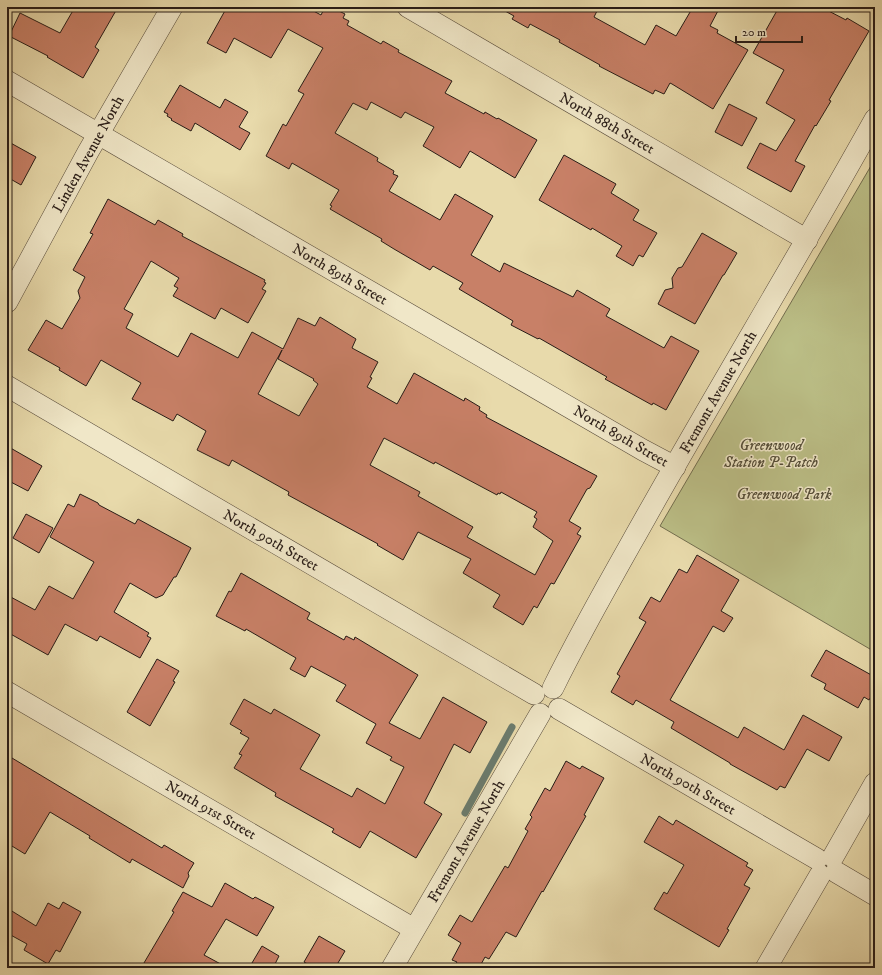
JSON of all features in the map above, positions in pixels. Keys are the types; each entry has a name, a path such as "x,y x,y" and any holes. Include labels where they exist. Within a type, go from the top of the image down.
{"street":[{"name":"Linden Avenue North","path":"7,302 98,135 172,7"},
{"name":"North 88th Street","path":"408,7 807,240"},
{"name":"North 89th Street","path":"7,81 636,446 675,467"},
{"name":"Fremont Avenue North","path":"544,691 614,574 873,127"},
{"name":"North 90th Street","path":"7,386 544,691"},
{"path":"544,691 532,700 534,709 550,712"},
{"name":"North 91st Street","path":"7,692 414,929"},
{"name":"Fremont Avenue North","path":"392,968 414,929 550,712"},
{"name":"North 90th Street","path":"550,712 875,894"},
{"path":"766,968 875,783"}],"green space":[{"name":"Greenwood Park","path":"875,159 875,652 660,526"}],"building":[{"path":"75,7 118,7 95,47 99,50 83,78 47,57 48,56 9,36 20,13 60,33"},
{"path":"227,7 306,7 321,15 325,7 331,7 345,14 343,18 349,21 347,25 381,44 383,41 399,50 398,52 452,81 445,93 484,114 485,112 497,119 498,118 537,140 515,178 470,151 460,168 423,146 434,127 405,112 401,118 371,102 367,110 353,103 335,133 378,158 377,161 394,171 393,174 398,176 389,191 440,220 455,194 493,216 471,255 500,272 504,263 573,297 577,290 610,309 606,316 664,348 671,336 699,351 666,410 653,403 652,405 605,379 607,377 539,338 538,339 511,325 513,321 459,289 463,283 433,266 430,270 381,241 382,239 330,209 332,206 330,205 339,190 292,163 289,169 266,156 283,124 286,126 304,94 298,91 323,48 288,29 271,58 234,38 226,53 207,43"},
{"path":"498,7 599,7 594,17 645,45 656,25 676,36 693,7 720,7 710,26 718,30 717,33 748,50 713,109 670,83 664,94 655,90 653,94 599,66 600,65 559,42 560,40 530,24 528,28 512,19 514,16"},
{"path":"779,7 821,7 846,20 847,18 869,31 829,100 831,101 816,126 815,125 795,161 805,166 791,192 747,168 760,143 776,151 795,120 766,103 784,70 753,53"},
{"path":"180,85 220,108 225,99 248,112 239,127 250,133 240,150 195,123 191,131 171,120 172,119 167,116 168,114 164,112"},
{"path":"729,104 757,118 742,146 715,132"},
{"path":"7,141 36,157 21,185 7,177"},
{"path":"564,155 616,184 611,193 639,210 633,220 657,233 643,257 639,255 633,266 616,256 622,246 592,228 591,230 539,200"},
{"path":"108,199 155,225 158,220 183,234 182,236 265,280 264,282 266,283 262,289 266,291 248,323 221,308 215,319 173,296 178,288 174,286 179,278 151,261 124,309 133,314 126,328 178,357 191,333 238,358 252,332 283,349 298,318 315,326 320,317 356,339 352,348 378,362 370,377 372,378 367,387 397,404 414,373 464,401 465,398 480,407 479,410 487,415 486,417 597,476 590,488 587,489 569,521 581,528 577,534 581,536 554,584 551,583 537,608 534,606 523,625 493,607 500,595 463,573 471,559 418,532 403,560 377,545 378,544 288,495 289,492 232,460 229,466 197,450 206,431 177,414 173,421 132,399 141,383 101,360 86,386 59,370 60,368 28,350 46,320 62,329 80,298 78,291 85,277 73,270 93,234 90,233","holes":["282,350 278,359 314,379 313,380 318,384 299,416 258,394","384,438 434,464 435,462 497,495 501,492 537,512 534,517 537,519 533,527 553,541 535,575 467,537 473,527 418,496 420,492 370,465"]},
{"path":"702,233 737,253 695,324 658,304 665,290 673,288 672,278 678,268 682,267"},
{"path":"7,446 42,466 28,491 7,480"},
{"path":"80,494 135,524 138,519 191,548 176,577 174,577 163,595 156,598 130,583 114,612 149,633 147,636 151,638 140,658 100,636 97,641 65,624 48,655 7,632 7,595 35,610 49,586 73,599 94,562 50,537 68,504 74,507"},
{"path":"26,514 53,528 39,553 13,538"},
{"path":"697,555 739,580 721,611 733,618 724,632 713,626 670,700 738,738 744,727 784,750 803,715 842,737 829,761 807,749 785,788 780,786 777,790 730,764 671,728 674,722 636,700 633,705 611,692 620,676 617,674 646,622 639,618 651,597 660,602 679,569 687,573"},
{"path":"241,573 310,613 307,619 344,640 346,636 354,640 355,637 418,675 389,723 420,739 443,697 487,722 470,753 454,744 424,803 442,814 416,858 370,831 360,848 332,832 334,829 275,796 276,793 234,768 242,755 239,754 249,738 240,733 242,731 230,724 244,699 271,714 274,709 320,735 300,769 352,797 357,788 385,804 404,767 390,760 392,757 366,743 376,724 336,701 346,685 311,666 305,677 290,669 296,658 246,629 245,631 216,616 229,591 231,592"},
{"path":"826,650 875,677 875,690 869,700 864,697 858,708 824,689 826,684 811,676"},
{"path":"157,659 179,671 173,681 175,682 150,726 127,712"},
{"path":"7,755 162,848 164,845 194,863 188,873 189,876 183,888 132,859 130,863 89,838 90,836 50,812 25,854 7,843"},
{"path":"566,761 580,769 582,766 604,778 584,815 586,816 516,937 506,932 489,959 485,957 479,968 453,968 457,962 452,960 461,943 448,935 460,915 472,922 505,866 508,868 528,831 525,829 532,817 530,815 545,788 550,791"},
{"path":"659,816 673,825 676,820 748,863 746,866 753,870 744,885 750,888 727,929 729,930 719,947 654,909 664,892 667,894 684,865 644,842"},
{"path":"225,883 253,899 255,897 274,907 257,936 226,919 204,955 228,968 141,968 174,912 172,911 183,892 212,907"},
{"path":"63,902 81,912 60,952 56,950 48,964 24,950 27,944 7,933 7,908 36,926 48,903 59,909"},
{"path":"319,936 345,951 335,968 315,968 304,962"},
{"path":"262,946 279,956 273,968 249,968"}],"waterway":[{"path":"465,813 512,727"}],"park label":[{"name":"Greenwood Station P-Patch","path":"771,454"}]}
